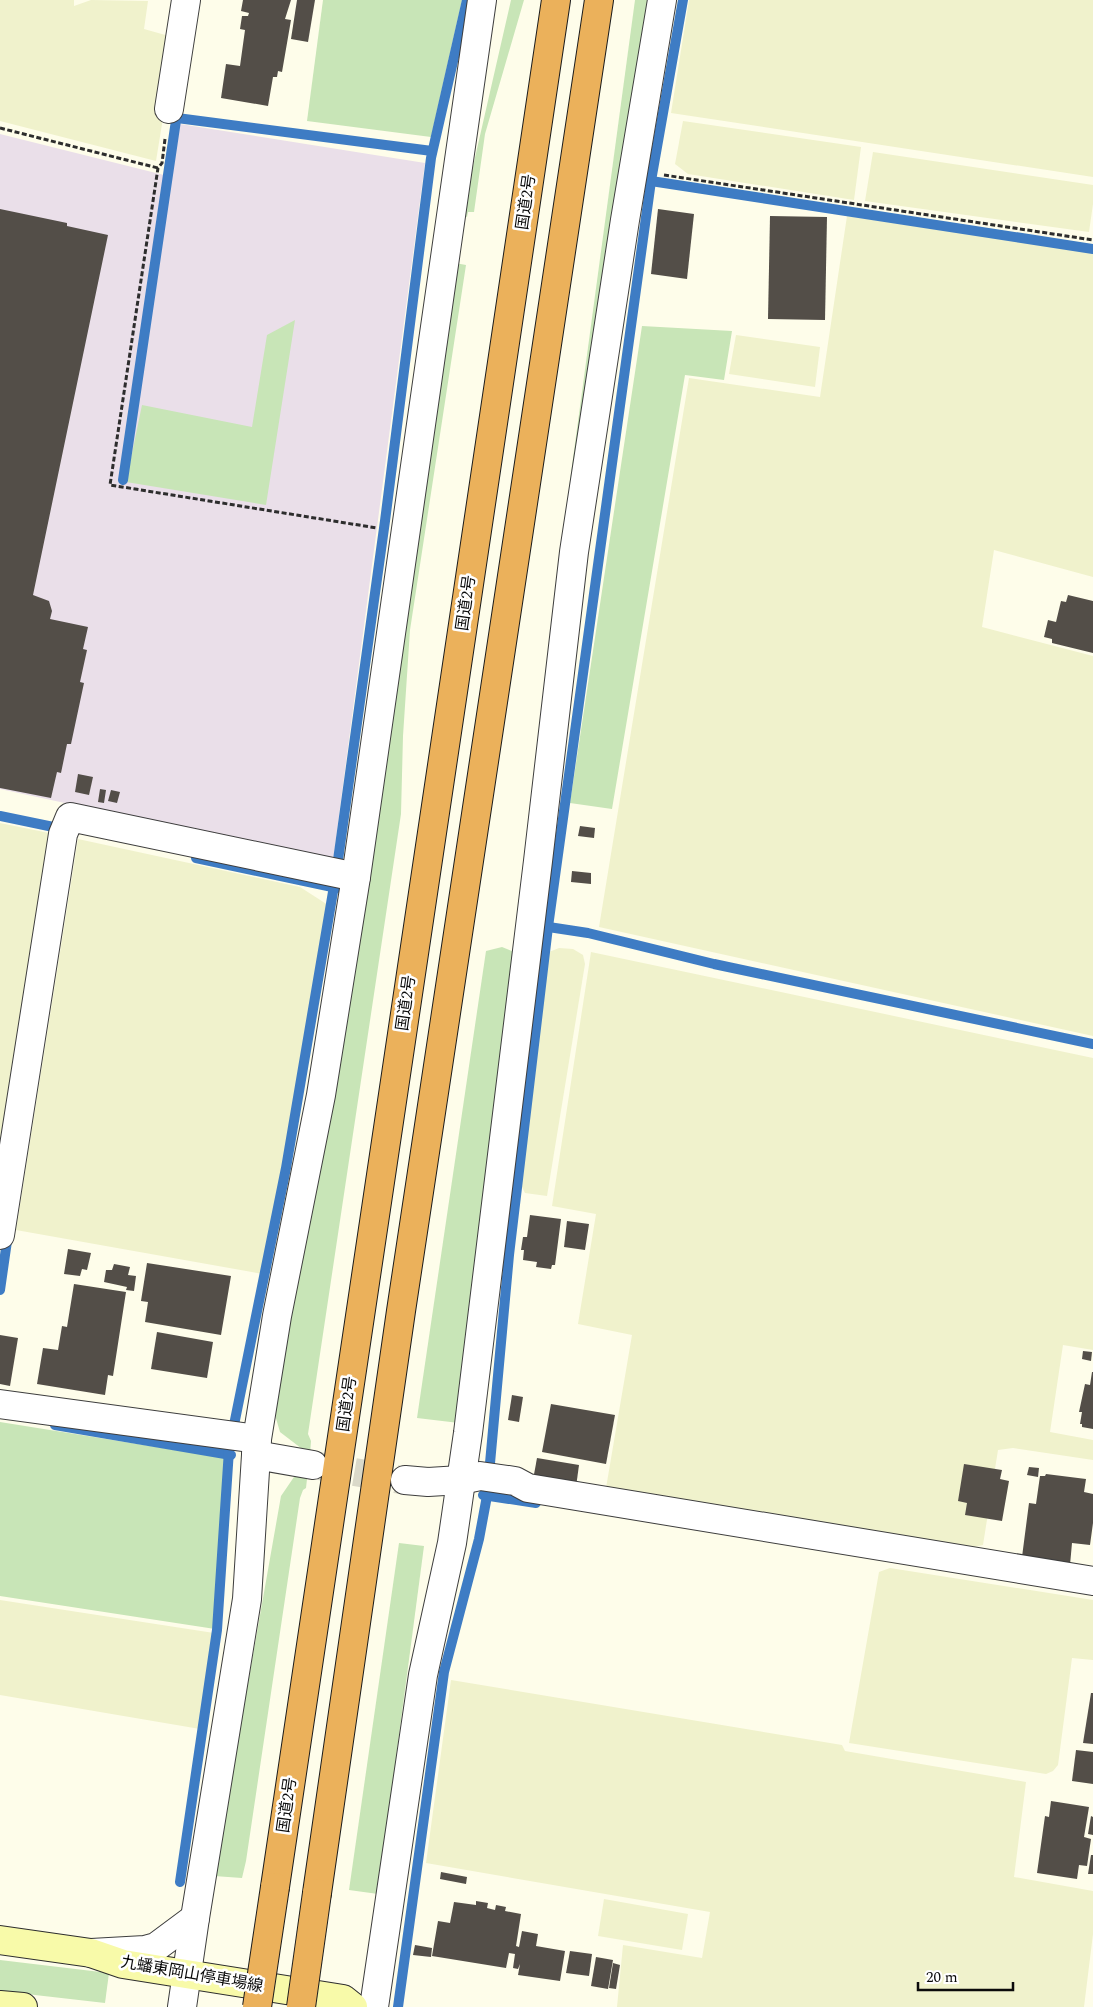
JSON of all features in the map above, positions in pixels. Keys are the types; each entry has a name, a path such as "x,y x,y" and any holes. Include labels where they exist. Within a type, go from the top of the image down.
{"highway":[{"name":"国道2号","path":"257,2007 556,0"},
{"path":"301,2007 407,1272 599,0"}],"main road":[{"name":"九蟠東岡山停車場線","path":"0,1940 91,1953 123,1964 343,1999 353,2007"},
{"path":"0,2005 23,2007"}],"street":[{"path":"170,108 186,0"},
{"path":"182,2007 247,1599 256,1447 277,1316 321,1095 356,877 482,0"},
{"path":"374,2007 423,1675 452,1543 479,1479 470,1414 574,552 625,220 662,0"},
{"path":"0,1235 64,829 70,817 356,877"},
{"path":"0,1404 256,1447 313,1465"},
{"path":"405,1480 428,1482 479,1479 515,1481 528,1488 1093,1581"},
{"path":"91,1953 145,1950 156,1947 195,1918"}],"path":[{"path":"170,108 162,163 158,168 110,485 380,529"},
{"path":"0,128 158,168"},
{"path":"661,174 1093,240"}],"shaded area":[{"path":"180,124 425,163 333,861 0,789 0,134 172,177"}],"green space":[{"path":"0,0 74,0 74,6 91,0 148,1 144,29 176,38 156,161 0,121"},
{"path":"323,0 462,0 431,137 307,121"},
{"path":"511,0 524,0 485,134 474,212 468,212 467,217 458,215 471,175"},
{"path":"635,0 650,0 569,488"},
{"path":"689,0 1093,0 1093,177 671,113"},
{"path":"683,121 861,147 854,200 688,174 675,164"},
{"path":"873,152 1093,185 1093,204 1089,232 865,201"},
{"path":"847,216 1093,253 1093,577 994,550 982,627 1093,656 1093,1036 599,927 689,378 820,397"},
{"path":"455,263 466,265 410,630 403,736 401,814 308,1434 311,1441 310,1455 280,1432 275,1415"},
{"path":"295,320 266,505 126,482 142,405 252,427 267,335"},
{"path":"642,326 732,331 724,380 685,375 612,809 570,803"},
{"path":"736,335 820,347 815,387 729,374"},
{"path":"0,823 54,834 0,1171"},
{"path":"78,839 300,887 328,905 263,1274 16,1230"},
{"path":"502,947 512,951 512,960 459,1423 417,1418 486,951"},
{"path":"559,948 573,949 583,955 585,964 547,1196 525,1193 520,1183 549,952"},
{"path":"591,952 1093,1058 1093,1350 1063,1345 1050,1432 1093,1440 1093,1460 1013,1448 998,1450 983,1545 969,1548 606,1488 632,1335 578,1324 596,1214 552,1206"},
{"path":"0,1422 225,1458 215,1629 0,1596"},
{"path":"308,1470 306,1488 303,1490 300,1498 246,1861 242,1878 214,1876 281,1496 294,1477"},
{"path":"399,1543 424,1546 378,1894 349,1890"},
{"path":"890,1568 1093,1600 1093,1660 1072,1658 1058,1765 1053,1771 1046,1774 849,1743 879,1572"},
{"path":"0,1600 214,1633 200,1729 0,1695"},
{"path":"451,1680 842,1745 845,1751 1026,1782 1014,1877 1093,1891 1093,1934 1084,2007 617,2007 623,1945 702,1958 710,1912 426,1863"},
{"path":"604,1899 688,1914 682,1950 598,1936"},
{"path":"0,1960 109,1973 105,2003 0,1991"}],"building":[{"path":"243,0 291,0 285,19 291,20 282,72 278,71 277,77 273,77 268,106 221,98 226,64 240,66 245,30 240,29 242,16 248,16 249,13 241,11"},
{"path":"297,0 315,0 308,42 291,39"},
{"path":"0,209 67,223 67,226 108,235 33,595 49,601 52,611 50,619 88,627 83,649 87,650 80,682 84,683 71,744 67,744 61,773 57,772 51,798 0,788"},
{"path":"658,209 694,214 687,279 651,274"},
{"path":"770,216 827,217 825,320 768,319"},
{"path":"1068,595 1093,601 1093,653 1052,643 1052,639 1044,637 1048,620 1056,622 1061,601 1066,602"},
{"path":"78,774 93,777 89,795 75,792"},
{"path":"100,789 106,790 104,803 98,802"},
{"path":"111,790 120,792 117,803 108,801"},
{"path":"580,826 595,828 594,838 578,836"},
{"path":"572,871 591,873 591,884 571,882"},
{"path":"530,1215 561,1219 555,1265 552,1265 551,1269 536,1267 537,1262 523,1260 524,1250 521,1250 523,1237 527,1237"},
{"path":"567,1221 589,1224 585,1250 564,1247"},
{"path":"68,1249 91,1253 87,1270 82,1269 80,1276 64,1274"},
{"path":"147,1263 231,1276 221,1335 145,1322 148,1302 141,1301"},
{"path":"114,1264 130,1267 128,1275 136,1276 134,1291 126,1290 127,1287 104,1282 106,1270 112,1270"},
{"path":"74,1284 126,1292 113,1376 108,1375 105,1395 37,1384 43,1348 58,1350 62,1326 67,1327"},
{"path":"157,1332 213,1342 207,1378 151,1369"},
{"path":"0,1335 18,1338 10,1386 0,1384"},
{"path":"1083,1351 1092,1352 1091,1361 1082,1359"},
{"path":"1092,1372 1093,1429 1082,1427 1082,1424 1080,1424 1082,1412 1079,1412 1085,1384 1090,1385"},
{"path":"512,1395 523,1397 519,1422 508,1420"},
{"path":"551,1404 615,1415 606,1464 542,1452"},
{"path":"537,1458 579,1465 576,1487 533,1480"},
{"path":"964,1464 1002,1470 1000,1479 1009,1481 1002,1521 965,1515 967,1503 958,1501"},
{"path":"1029,1467 1039,1468 1038,1477 1027,1475"},
{"path":"1046,1474 1086,1479 1084,1492 1093,1494 1093,1523 1090,1545 1072,1543 1070,1565 1022,1557 1029,1503 1036,1504 1040,1476 1045,1476"},
{"path":"1091,1693 1093,1693 1093,1744 1083,1743"},
{"path":"1076,1750 1093,1752 1093,1784 1072,1781"},
{"path":"1051,1801 1089,1807 1084,1837 1091,1839 1087,1866 1079,1865 1077,1879 1037,1873 1045,1816 1049,1817"},
{"path":"1091,1816 1093,1817 1093,1835 1088,1834"},
{"path":"1091,1855 1093,1855 1093,1874 1088,1874"},
{"path":"441,1872 467,1877 466,1884 440,1879"},
{"path":"476,1901 488,1903 487,1908 495,1910 496,1905 506,1907 505,1911 521,1914 516,1946 519,1947 522,1931 538,1934 536,1946 565,1951 560,1981 518,1975 520,1964 518,1969 513,1968 515,1954 509,1953 506,1968 432,1956 438,1921 450,1923 454,1902 476,1905"},
{"path":"415,1945 432,1948 431,1957 413,1955"},
{"path":"570,1951 592,1954 589,1976 566,1973"},
{"path":"596,1957 613,1960 608,1989 591,1986"},
{"path":"613,1963 620,1965 616,1989 609,1988"}],"waterway":[{"path":"338,860 385,521 431,158 467,0"},
{"path":"398,2007 444,1672 479,1539 487,1496 509,1255 548,927 651,181 683,0"},
{"path":"123,480 178,107"},
{"path":"177,118 432,151"},
{"path":"651,181 1093,249"},
{"path":"0,816 63,829"},
{"path":"196,858 337,888"},
{"path":"234,1425 286,1168 335,880"},
{"path":"542,926 588,933 714,964 1093,1044"},
{"path":"0,1290 8,1234"},
{"path":"55,1425 231,1455"},
{"path":"180,1882 217,1630 229,1450"},
{"path":"483,1495 536,1503"}],"tunnel":[{"path":"313,1465 401,1480"}]}
